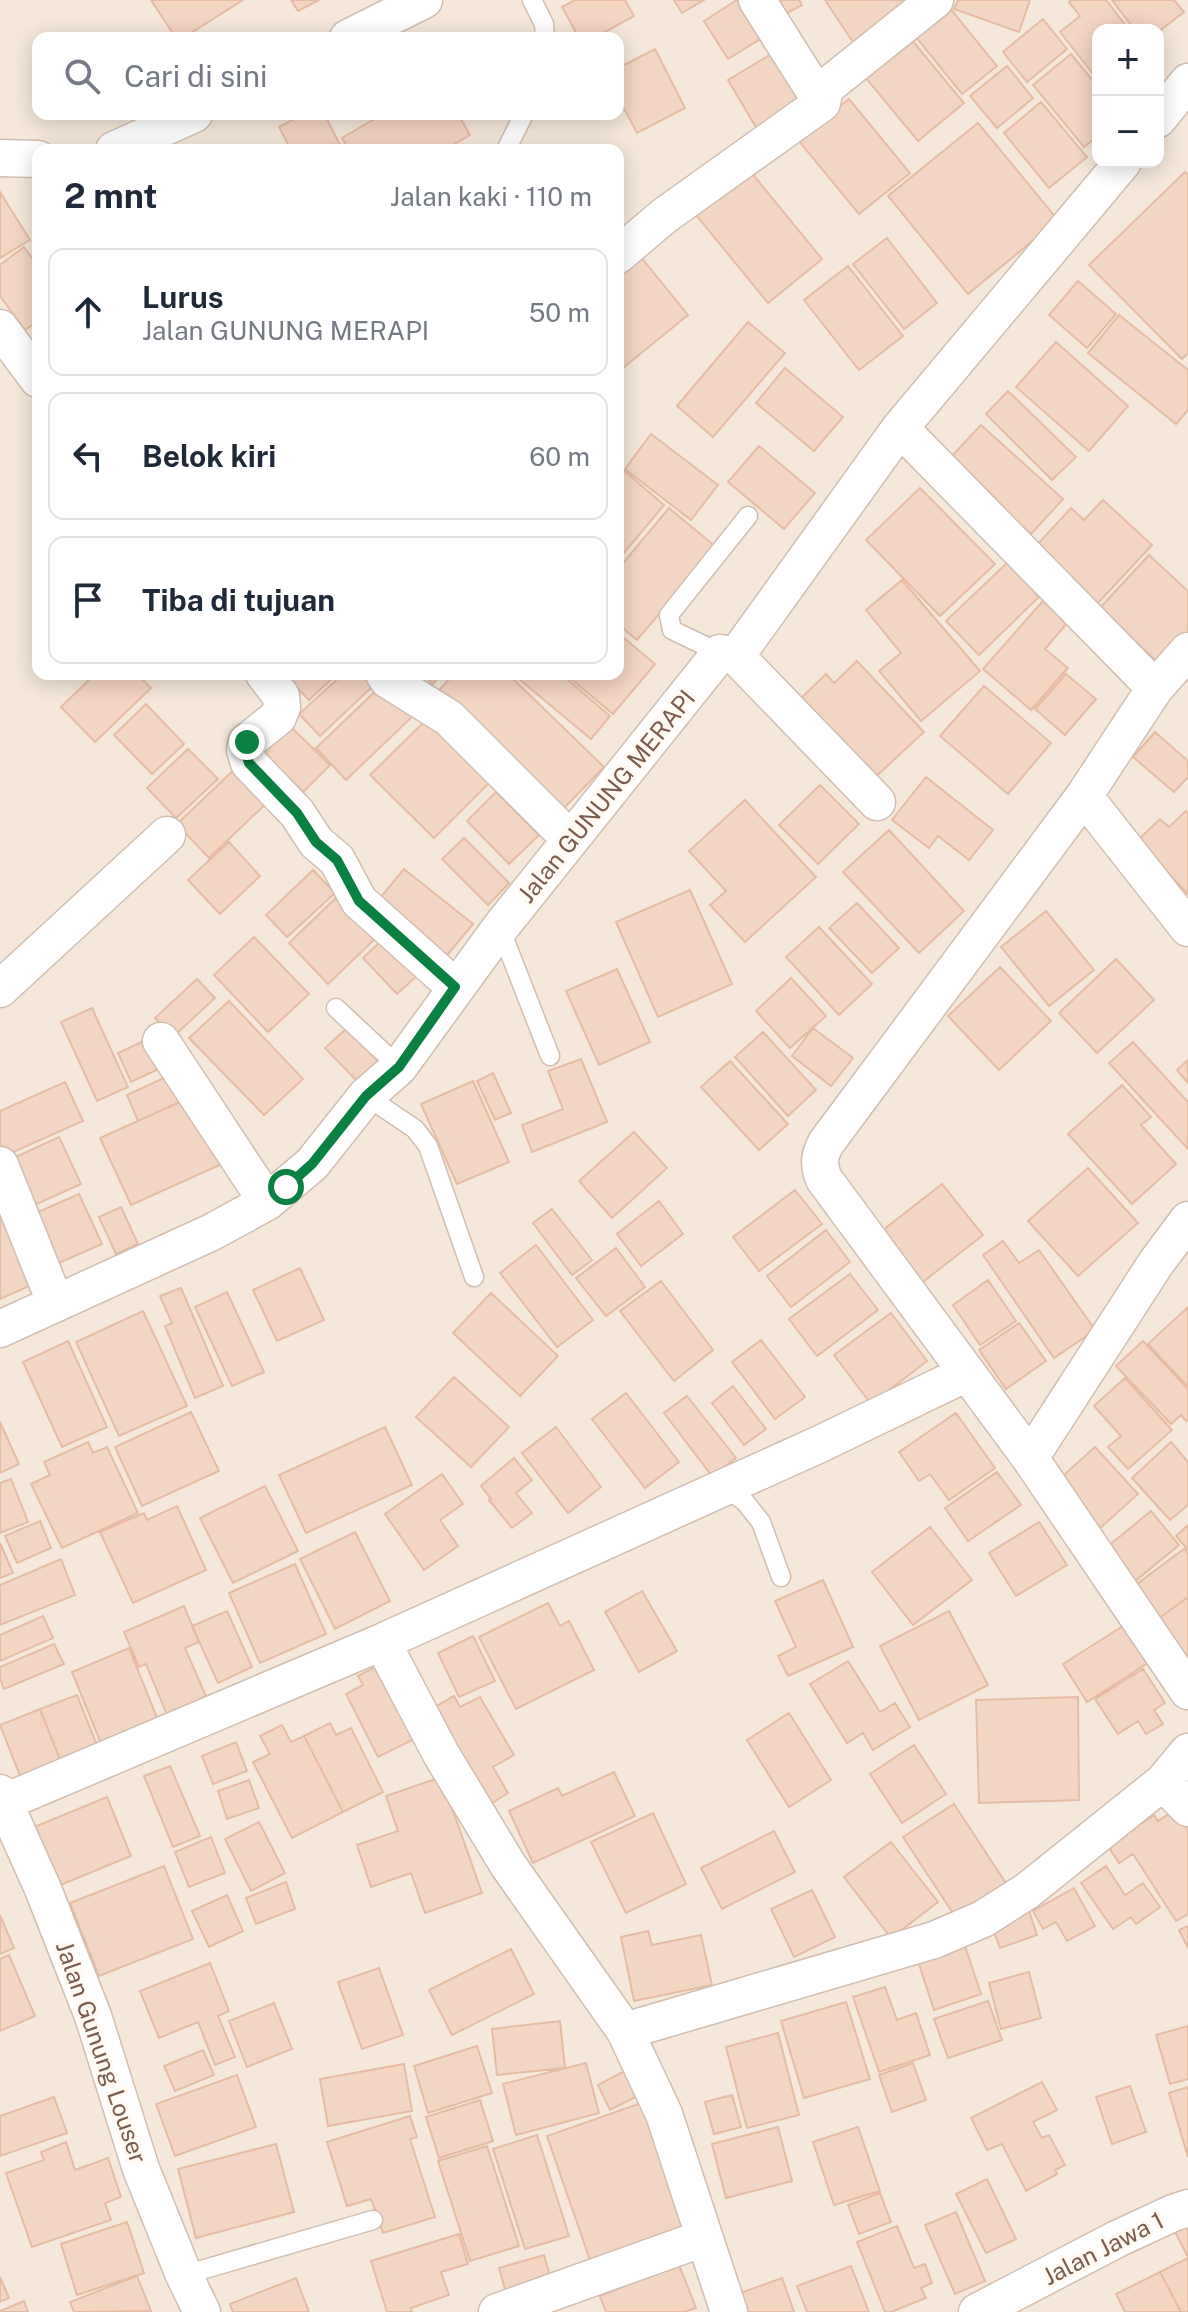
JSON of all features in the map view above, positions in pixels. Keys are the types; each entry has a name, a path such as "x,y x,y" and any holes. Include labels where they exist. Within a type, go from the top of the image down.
{"street":[{"path":"360,32 424,0"},
{"path":"757,0 822,103"},
{"path":"624,250 664,216 822,103 825,88 935,0"},
{"path":"1164,112 1188,82"},
{"path":"135,144 182,120"},
{"path":"0,158 32,159"},
{"name":"Jalan GUNUNG MERAPI","path":"0,1329 212,1232 267,1202 312,1164 366,1096 399,1067 455,987 570,839 728,654 900,428 1118,168"},
{"path":"0,328 32,371"},
{"path":"900,428 1155,688"},
{"path":"1188,651 1155,688 1084,796 820,1155 824,1179 1030,1458 1188,1691"},
{"path":"728,654 877,802"},
{"path":"269,680 281,696 282,707 278,717 247,742 245,750 249,763 297,813 316,842 337,860 359,901 455,987"},
{"path":"388,680 449,718 570,839"},
{"path":"1084,796 1188,928"},
{"path":"0,989 167,835"},
{"path":"161,1041 267,1202"},
{"path":"0,1165 55,1302"},
{"path":"1030,1458 1156,1263 1188,1220"},
{"path":"1,1800 382,1642 820,1444 967,1373"},
{"path":"382,1642 441,1754 508,1865 625,2031 664,2114 729,2312"},
{"path":"625,2031 934,1940 983,1919 1027,1891 1163,1782 1188,1752"},
{"path":"1163,1782 1188,1808"},
{"name":"Jalan Gunung Louser","path":"1,1800 43,1889 93,2016 141,2169 202,2312"},
{"name":"Jalan Jawa 1","path":"977,2312 1117,2239 1188,2208"},
{"path":"497,2312 704,2238"}],"lane":[{"path":"532,0 545,32"},
{"path":"509,144 521,120"},
{"path":"728,654 672,630 669,615 748,516"},
{"path":"500,928 550,1056"},
{"path":"336,1008 399,1067"},
{"path":"366,1096 415,1129 428,1146 474,1277"},
{"path":"724,1486 745,1502 761,1522 781,1577"},
{"path":"184,2275 373,2220"}],"shaded area":[{"path":"0,0 1188,0 1188,2312 0,2312"}],"building":[{"path":"151,0 243,0 192,32 172,32"},
{"path":"291,0 319,0 298,11"},
{"path":"575,0 625,0 634,16 605,32 576,32 562,7"},
{"path":"674,0 704,0 682,13"},
{"path":"737,0 750,0 770,33 728,59 704,21"},
{"path":"761,0 799,0 802,5 772,21"},
{"path":"825,0 931,0 857,48"},
{"path":"958,0 1030,0 1019,32 954,9"},
{"path":"1106,0 1124,24 1092,24 1092,72 1060,32 1080,16 1069,2"},
{"path":"1112,0 1174,0 1184,12 1164,27 1164,24 1130,24"},
{"path":"949,7 997,66 962,94 915,36"},
{"path":"1043,19 1067,49 1027,82 1003,52"},
{"path":"911,39 964,103 918,141 865,77"},
{"path":"655,49 685,108 637,133 624,108 624,65"},
{"path":"778,50 807,99 757,129 728,80"},
{"path":"1071,54 1092,80 1092,141 1084,147 1033,85"},
{"path":"1007,66 1033,98 997,128 970,96"},
{"path":"849,99 910,173 859,214 798,140"},
{"path":"1041,102 1087,157 1049,188 1004,133"},
{"path":"292,120 327,120 340,144 288,144 279,127"},
{"path":"373,120 461,120 470,135 454,144 346,144 342,138"},
{"path":"978,123 1058,220 968,294 888,196"},
{"path":"746,166 822,259 768,303 692,210"},
{"path":"1185,172 1188,175 1188,353 1182,359 1089,265"},
{"path":"0,192 30,240 0,258"},
{"path":"887,238 937,303 904,329 853,264"},
{"path":"24,247 32,258 32,325 25,330 0,296 0,265"},
{"path":"636,251 688,315 624,367 624,260"},
{"path":"848,266 903,336 859,370 804,300"},
{"path":"1078,281 1116,314 1087,348 1049,315"},
{"path":"1119,315 1188,370 1188,410 1176,424 1088,353"},
{"path":"748,322 785,353 713,437 677,406"},
{"path":"1056,342 1128,406 1089,451 1016,387"},
{"path":"785,368 843,417 814,451 756,403"},
{"path":"1008,391 1076,457 1052,480 986,414"},
{"path":"981,425 1063,499 1031,534 949,459"},
{"path":"651,434 718,485 691,520 625,469"},
{"path":"759,446 815,493 784,529 728,482"},
{"path":"624,471 664,505 624,553"},
{"path":"920,488 995,564 940,616 866,540"},
{"path":"1103,500 1152,545 1097,604 1035,547 1071,508 1084,520"},
{"path":"669,508 716,547 637,640 624,629 624,562"},
{"path":"1149,555 1188,591 1188,638 1162,666 1099,609"},
{"path":"1007,563 1039,597 979,655 946,621"},
{"path":"902,580 980,671 921,721 879,671 901,653 866,610"},
{"path":"1043,601 1068,622 1045,649 1068,668 1031,710 983,669"},
{"path":"624,638 655,664 613,714 572,680 624,680"},
{"path":"857,661 924,732 870,782 796,703 826,674 834,683"},
{"path":"1066,674 1096,699 1065,735 1035,709"},
{"path":"89,680 143,680 151,688 95,742 61,707"},
{"path":"290,680 331,680 309,700"},
{"path":"336,680 369,680 374,685 320,736 299,714"},
{"path":"448,680 514,680 604,767 561,811 438,691"},
{"path":"520,680 568,680 610,716 591,739"},
{"path":"385,682 416,713 346,780 316,748"},
{"path":"984,686 1051,743 1008,794 940,736"},
{"path":"146,704 184,744 152,774 114,735"},
{"path":"429,717 492,780 434,838 370,775"},
{"path":"289,725 330,765 303,792 262,752"},
{"path":"1155,732 1188,761 1188,777 1174,792 1133,757"},
{"path":"188,749 218,779 176,818 147,788"},
{"path":"240,764 272,798 209,858 177,824"},
{"path":"926,777 993,830 969,860 938,836 929,848 892,820"},
{"path":"820,785 859,824 818,864 779,825"},
{"path":"496,792 539,835 509,864 467,821"},
{"path":"745,800 816,877 745,942 710,905 726,891 689,851"},
{"path":"1186,811 1188,894 1137,841 1160,819 1169,827"},
{"path":"889,830 964,911 919,953 843,872"},
{"path":"464,838 509,883 488,905 442,859"},
{"path":"229,842 260,876 220,914 188,880"},
{"path":"404,869 473,924 444,959 375,904"},
{"path":"313,870 335,893 287,937 266,915"},
{"path":"690,890 732,984 658,1017 616,922"},
{"path":"339,895 378,936 328,984 289,943"},
{"path":"857,903 899,948 872,973 829,928"},
{"path":"1046,911 1094,970 1049,1006 1001,947"},
{"path":"819,927 872,984 839,1015 786,957"},
{"path":"254,937 309,994 268,1032 214,975"},
{"path":"384,938 419,974 397,994 363,958"},
{"path":"1116,959 1154,1000 1097,1053 1059,1013"},
{"path":"1000,967 1051,1021 999,1070 948,1016"},
{"path":"617,969 650,1042 599,1065 566,991"},
{"path":"791,978 826,1016 790,1048 756,1011"},
{"path":"197,979 215,998 173,1037 155,1018"},
{"path":"229,1001 303,1079 264,1115 189,1038"},
{"path":"92,1008 128,1087 97,1101 61,1022"},
{"path":"347,1028 379,1062 358,1082 325,1048"},
{"path":"813,1028 853,1058 831,1086 792,1056"},
{"path":"763,1032 816,1090 788,1116 735,1057"},
{"path":"150,1038 163,1067 131,1082 118,1053"},
{"path":"1133,1042 1188,1102 1188,1149 1109,1063"},
{"path":"581,1059 607,1122 532,1152 522,1125 563,1109 548,1071"},
{"path":"1188,1060 1188,1083 1177,1070"},
{"path":"730,1061 788,1124 759,1150 701,1087"},
{"path":"179,1071 191,1097 138,1121 127,1095"},
{"path":"493,1073 511,1113 495,1120 477,1081"},
{"path":"473,1081 509,1162 457,1184 421,1104"},
{"path":"65,1082 83,1121 2,1157 0,1111"},
{"path":"1122,1085 1151,1117 1141,1125 1176,1164 1132,1204 1068,1134"},
{"path":"191,1097 222,1164 131,1205 100,1138"},
{"path":"634,1132 667,1168 612,1218 579,1181"},
{"path":"59,1137 81,1184 28,1208 7,1161"},
{"path":"1088,1168 1138,1223 1078,1276 1028,1221"},
{"path":"942,1184 983,1235 914,1289 873,1238"},
{"path":"795,1190 822,1224 759,1271 733,1237"},
{"path":"79,1194 102,1244 52,1266 29,1216"},
{"path":"659,1201 683,1234 641,1266 617,1234"},
{"path":"121,1207 138,1244 116,1254 99,1217"},
{"path":"552,1209 592,1260 572,1275 533,1223"},
{"path":"0,1210 34,1284 0,1299"},
{"path":"826,1230 850,1262 791,1307 767,1276"},
{"path":"1003,1241 1019,1263 1039,1250 1095,1330 1054,1358 983,1255"},
{"path":"536,1245 593,1320 557,1347 500,1273"},
{"path":"616,1248 645,1287 606,1316 576,1278"},
{"path":"300,1268 324,1320 277,1341 253,1290"},
{"path":"850,1274 878,1310 817,1356 789,1319"},
{"path":"988,1280 1016,1321 980,1345 953,1305"},
{"path":"661,1281 713,1350 674,1381 620,1311"},
{"path":"181,1288 223,1386 195,1398 165,1326 172,1323 160,1296"},
{"path":"227,1292 264,1372 232,1386 195,1307"},
{"path":"491,1293 558,1356 520,1396 453,1333"},
{"path":"1188,1307 1188,1387 1148,1344"},
{"path":"143,1311 187,1406 119,1436 76,1342"},
{"path":"891,1313 927,1361 871,1404 834,1355"},
{"path":"1019,1323 1046,1361 1006,1389 979,1350"},
{"path":"761,1340 805,1397 775,1419 732,1362"},
{"path":"68,1341 107,1427 62,1447 23,1362"},
{"path":"1143,1341 1188,1389 1186,1421 1181,1415 1171,1424 1116,1366"},
{"path":"454,1377 509,1427 471,1467 416,1417"},
{"path":"1125,1378 1172,1430 1128,1469 1108,1447 1121,1436 1094,1406"},
{"path":"733,1386 766,1429 744,1445 712,1403"},
{"path":"626,1393 679,1462 645,1488 592,1419"},
{"path":"687,1396 736,1458 712,1476 664,1413"},
{"path":"191,1412 219,1471 142,1506 115,1447"},
{"path":"956,1413 995,1468 949,1500 930,1474 919,1481 899,1452"},
{"path":"0,1422 19,1464 0,1473"},
{"path":"385,1427 412,1485 306,1533 279,1475"},
{"path":"556,1427 601,1487 568,1513 522,1453"},
{"path":"88,1442 93,1453 107,1447 138,1513 62,1548 31,1484 50,1475 44,1462"},
{"path":"1171,1442 1188,1462 1188,1505 1170,1520 1132,1478"},
{"path":"1095,1447 1138,1494 1098,1530 1055,1483"},
{"path":"514,1458 532,1480 516,1493 532,1513 512,1528 481,1486"},
{"path":"997,1472 1021,1505 968,1541 945,1508"},
{"path":"442,1474 463,1504 440,1520 458,1546 424,1570 385,1514"},
{"path":"11,1479 28,1522 0,1533 0,1483"},
{"path":"265,1486 298,1551 233,1583 200,1518"},
{"path":"177,1506 206,1570 133,1603 100,1532 144,1513 147,1520"},
{"path":"1151,1511 1179,1545 1135,1581 1107,1547"},
{"path":"40,1521 51,1548 17,1563 5,1536"},
{"path":"1039,1522 1067,1565 1016,1596 989,1553"},
{"path":"1188,1525 1188,1550 1176,1536"},
{"path":"930,1527 972,1580 913,1625 872,1572"},
{"path":"355,1532 390,1601 335,1629 300,1559"},
{"path":"0,1543 13,1573 0,1578"},
{"path":"1184,1549 1188,1554 1188,1597 1158,1619 1133,1587"},
{"path":"61,1559 75,1595 0,1625 0,1585"},
{"path":"295,1564 326,1634 260,1663 229,1593"},
{"path":"823,1580 853,1647 788,1676 778,1656 796,1647 775,1601"},
{"path":"642,1591 677,1651 639,1672 605,1612"},
{"path":"1188,1597 1188,1659 1158,1619"},
{"path":"548,1603 560,1626 569,1621 594,1670 516,1709 479,1637"},
{"path":"184,1606 199,1642 185,1648 208,1701 168,1717 146,1664 139,1667 124,1632"},
{"path":"227,1611 252,1667 218,1683 192,1626"},
{"path":"949,1611 988,1685 919,1720 880,1646"},
{"path":"43,1616 53,1638 0,1661 0,1635"},
{"path":"1126,1624 1151,1661 1087,1702 1063,1664"},
{"path":"473,1636 495,1681 459,1697 438,1653"},
{"path":"54,1644 64,1664 4,1689 0,1667"},
{"path":"129,1648 159,1723 102,1746 72,1672"},
{"path":"848,1661 880,1712 895,1703 910,1727 873,1750 863,1733 847,1743 810,1684"},
{"path":"381,1664 418,1737 378,1757 346,1694 363,1685 358,1676"},
{"path":"1143,1669 1165,1703 1154,1710 1163,1724 1146,1734 1138,1721 1118,1734 1095,1699"},
{"path":"77,1695 98,1748 61,1762 40,1709"},
{"path":"454,1696 460,1707 480,1697 514,1755 493,1767 508,1793 487,1806 430,1710"},
{"path":"1078,1697 1079,1800 979,1803 976,1700"},
{"path":"40,1709 61,1762 21,1778 0,1725"},
{"path":"789,1713 831,1780 789,1807 747,1740"},
{"path":"330,1723 336,1735 351,1728 383,1792 343,1812 304,1736"},
{"path":"282,1725 291,1742 304,1736 343,1812 292,1838 253,1762 270,1754 260,1736"},
{"path":"236,1742 247,1771 213,1784 202,1756"},
{"path":"914,1745 946,1794 902,1823 870,1774"},
{"path":"170,1766 200,1836 173,1847 144,1776"},
{"path":"614,1772 635,1816 533,1863 509,1811 558,1788 562,1796"},
{"path":"441,1777 482,1893 425,1913 411,1873 371,1887 357,1845 398,1831 386,1796"},
{"path":"249,1780 259,1808 227,1819 218,1791"},
{"path":"107,1797 131,1856 58,1886 34,1827"},
{"path":"954,1804 1013,1894 962,1927 903,1837"},
{"path":"1175,1810 1188,1830 1188,1914 1176,1921 1133,1854 1119,1863 1104,1840 1131,1830 1154,1815 1158,1821"},
{"path":"653,1813 686,1884 626,1913 591,1842"},
{"path":"259,1822 285,1873 251,1891 225,1839"},
{"path":"774,1831 795,1872 722,1909 701,1868"},
{"path":"211,1837 225,1873 189,1887 175,1852"},
{"path":"891,1842 938,1902 891,1938 844,1877"},
{"path":"164,1866 193,1939 99,1976 70,1903"},
{"path":"1106,1866 1125,1895 1143,1883 1160,1907 1136,1924 1131,1917 1113,1929 1081,1883"},
{"path":"286,1882 295,1909 256,1924 246,1898"},
{"path":"1074,1888 1095,1926 1067,1941 1056,1922 1043,1929 1033,1911"},
{"path":"812,1890 835,1937 794,1957 771,1909"},
{"path":"227,1895 243,1931 209,1947 192,1911"},
{"path":"1028,1908 1037,1935 1000,1948 990,1921"},
{"path":"0,1915 14,1948 0,1954"},
{"path":"1188,1926 1188,1948 1179,1930"},
{"path":"648,1931 652,1945 701,1935 712,1985 634,2001 621,1937"},
{"path":"962,1937 981,1994 934,2010 915,1952"},
{"path":"511,1949 534,1994 452,2035 429,1990"},
{"path":"9,1955 35,2016 0,2031 0,1959"},
{"path":"210,1963 229,2011 218,2016 235,2057 215,2065 198,2022 159,2038 140,1991"},
{"path":"379,1968 403,2035 362,2049 338,1982"},
{"path":"1029,1972 1041,2018 1001,2029 989,1983"},
{"path":"885,1987 897,2020 916,2013 930,2055 879,2072 853,1997"},
{"path":"988,2001 1002,2040 948,2058 934,2019"},
{"path":"846,2002 870,2079 804,2098 781,2021"},
{"path":"274,2003 292,2049 247,2067 229,2021"},
{"path":"560,2021 565,2068 497,2075 492,2029"},
{"path":"1188,2026 1188,2079 1170,2084 1156,2035"},
{"path":"778,2033 799,2115 747,2128 726,2047"},
{"path":"477,2046 492,2093 428,2113 414,2066"},
{"path":"203,2050 214,2075 175,2091 164,2066"},
{"path":"586,2063 599,2113 516,2135 503,2084"},
{"path":"913,2063 926,2100 892,2112 879,2075"},
{"path":"404,2064 412,2111 328,2126 320,2079"},
{"path":"632,2067 645,2092 610,2110 598,2085"},
{"path":"237,2075 256,2127 175,2156 156,2104"},
{"path":"1042,2082 1057,2110 1033,2122 1042,2138 1049,2135 1065,2165 1055,2170 1057,2174 1026,2191 1002,2144 987,2150 971,2118"},
{"path":"1130,2086 1146,2132 1112,2144 1096,2097"},
{"path":"1188,2087 1188,2157 1169,2093"},
{"path":"732,2095 741,2127 714,2134 705,2102"},
{"path":"54,2097 67,2133 0,2156 0,2116"},
{"path":"480,2100 493,2141 439,2158 426,2117"},
{"path":"644,2102 689,2230 591,2263 547,2136"},
{"path":"410,2116 417,2137 410,2139 435,2217 383,2233 371,2199 347,2206 327,2142"},
{"path":"778,2127 792,2181 726,2198 712,2144"},
{"path":"858,2127 880,2191 834,2205 813,2142"},
{"path":"537,2135 569,2236 525,2249 493,2149"},
{"path":"66,2142 75,2170 108,2158 121,2197 105,2203 111,2220 32,2247 6,2173 44,2160 41,2152"},
{"path":"276,2144 294,2212 196,2238 178,2169"},
{"path":"487,2146 519,2246 470,2261 438,2161"},
{"path":"987,2179 1016,2239 986,2253 956,2194"},
{"path":"880,2193 891,2222 859,2234 848,2205"},
{"path":"956,2212 985,2281 955,2294 925,2225"},
{"path":"127,2222 144,2273 77,2295 61,2244"},
{"path":"1188,2225 1188,2257 1175,2232"},
{"path":"897,2226 914,2268 925,2264 932,2283 921,2288 926,2298 885,2312 857,2242"},
{"path":"459,2234 468,2264 441,2272 449,2295 411,2308 412,2312 387,2312 371,2261"},
{"path":"544,2255 553,2287 508,2300 499,2268"},
{"path":"1188,2258 1188,2312 1181,2312 1160,2272"},
{"path":"679,2265 696,2308 684,2312 606,2312 600,2296"},
{"path":"851,2266 869,2312 807,2312 797,2286"},
{"path":"1160,2272 1181,2312 1125,2312 1116,2294"},
{"path":"137,2276 151,2311 74,2312 70,2302"},
{"path":"0,2277 9,2298 0,2302"},
{"path":"296,2278 309,2312 233,2312 230,2304"},
{"path":"782,2278 794,2312 738,2312 732,2296"},
{"path":"24,2301 28,2312 0,2312 0,2311"}],"route":[{"path":"247,742 245,750 249,763 297,813 316,842 337,860 359,901 455,987 399,1067 366,1096 312,1164 286,1187"}]}
